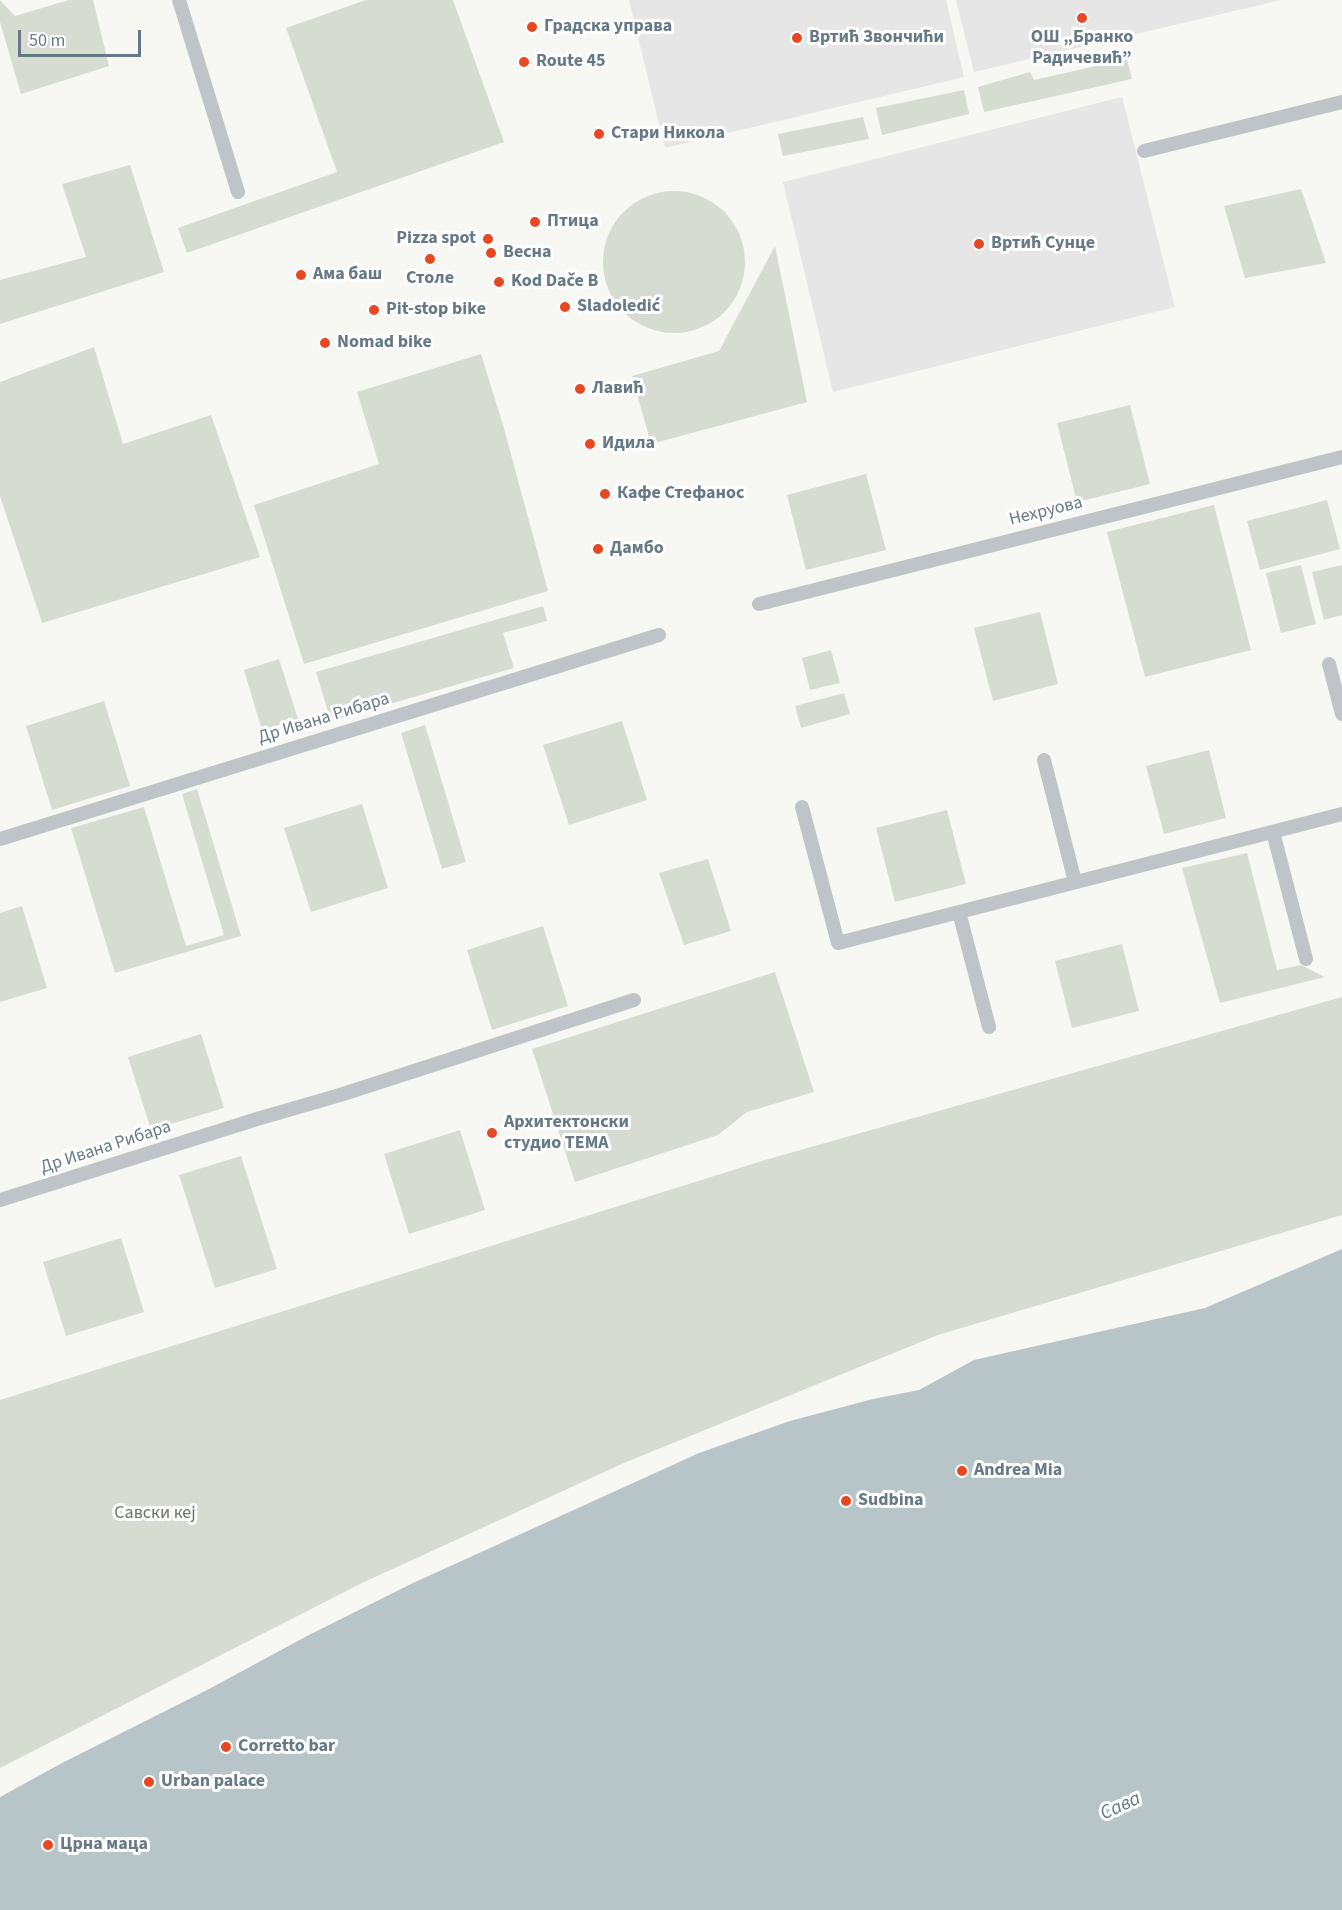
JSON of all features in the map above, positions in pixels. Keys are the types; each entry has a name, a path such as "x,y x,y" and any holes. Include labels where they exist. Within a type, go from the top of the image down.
{"street":[{"path":"179,0 238,192"},
{"path":"1144,151 1342,102"},
{"name":"Нехруова","path":"759,604 1342,457"},
{"name":"Др Ивана Рибара","path":"0,839 658,635"},
{"path":"1329,664 1342,714"},
{"path":"1044,760 1075,882"},
{"path":"802,807 838,943 1342,814"},
{"path":"1273,832 1306,960"},
{"path":"959,912 989,1027"},
{"name":"Др Ивана Рибара","path":"0,1200 340,1095 634,1000"}],"shaded area":[{"name":"Вртић Звончићи","path":"629,0 946,0 964,77 665,148"},
{"name":"ОШ „Бранко Радичевић”","path":"956,0 1281,0 974,72"},
{"name":"Вртић Сунце","path":"1122,97 1175,307 833,392 783,182"}],"green space":[{"path":"0,0 15,16 69,0 93,0 109,66 21,94 0,22"},
{"path":"366,0 453,0 504,142 187,253 178,228 337,172 286,28"},
{"path":"1127,59 1132,79 984,112 978,87 1030,72 1034,80"},
{"path":"964,90 969,114 882,135 876,108"},
{"path":"863,117 869,139 783,156 778,134"},
{"path":"130,165 164,272 0,324 0,280 86,257 62,184"},
{"path":"1301,189 1326,263 1245,278 1224,206"},
{"path":"674,191 701,196 724,212 740,235 745,262 740,289 724,312 701,328 674,333 647,328 624,312 608,289 603,262 608,235 624,212 647,196"},
{"path":"775,246 807,402 651,444 632,376 719,351"},
{"path":"94,347 123,444 211,415 260,557 42,623 0,496 0,382"},
{"path":"481,354 503,425 548,591 304,664 254,505 379,464 357,392"},
{"path":"1130,405 1150,484 1077,502 1057,423"},
{"path":"866,474 886,550 806,570 787,495"},
{"path":"1327,500 1340,549 1260,570 1247,521"},
{"path":"1214,505 1251,650 1145,677 1107,532"},
{"path":"1301,565 1316,624 1281,633 1266,573"},
{"path":"1342,565 1342,615 1324,620 1312,572"},
{"path":"543,606 547,621 503,633 514,668 331,721 316,672"},
{"path":"1040,612 1058,684 993,701 974,628"},
{"path":"831,650 840,683 810,690 802,658"},
{"path":"279,659 298,719 262,730 244,670"},
{"path":"844,693 850,714 801,728 795,706"},
{"path":"104,701 130,786 52,810 26,726"},
{"path":"622,721 647,800 569,825 543,745"},
{"path":"425,725 466,862 442,869 401,733"},
{"path":"1209,750 1226,818 1164,834 1146,766"},
{"path":"197,789 241,936 115,973 71,828 144,807 186,946 224,935 182,794"},
{"path":"362,804 388,888 311,912 284,828"},
{"path":"947,810 966,884 895,902 876,828"},
{"path":"1247,853 1277,970 1301,965 1325,977 1220,1003 1182,868"},
{"path":"708,859 731,931 684,945 659,873"},
{"path":"22,906 47,988 0,1002 0,913"},
{"path":"543,926 568,1006 492,1030 467,950"},
{"path":"1122,944 1139,1011 1072,1028 1055,961"},
{"path":"775,972 814,1092 747,1112 718,1135 575,1182 532,1049"},
{"name":"Савски кеј","path":"1342,997 1342,1215 938,1335 624,1463 362,1583 0,1768 0,1400 765,1160"},
{"path":"201,1034 224,1108 151,1130 128,1057"},
{"path":"460,1130 485,1210 409,1234 384,1154"},
{"path":"241,1156 277,1269 215,1288 179,1175"},
{"path":"121,1238 144,1312 66,1336 43,1262"}],"water":[{"name":"Сава","path":"1342,1249 1342,1910 0,1910 0,1797 413,1583 699,1453 790,1421 873,1399 919,1390 974,1360 1205,1308"}],"place":[{"name":"ОШ „Бранко Радичевић”","path":"1082,18"},
{"name":"Градска управа","path":"532,27"},
{"name":"Вртић Звончићи","path":"797,38"},
{"name":"Route 45","path":"524,62"},
{"name":"Стари Никола","path":"599,134"},
{"name":"Птица","path":"535,222"},
{"name":"Pizza spot","path":"488,239"},
{"name":"Вртић Сунце","path":"979,244"},
{"name":"Весна","path":"491,253"},
{"name":"Столе","path":"430,259"},
{"name":"Ама баш","path":"301,275"},
{"name":"Kod Dače B","path":"499,282"},
{"name":"Sladoledić","path":"565,307"},
{"name":"Pit-stop bike","path":"374,310"},
{"name":"Nomad bike","path":"325,343"},
{"name":"Лавић","path":"580,389"},
{"name":"Идила","path":"590,444"},
{"name":"Кафе Стефанос","path":"605,494"},
{"name":"Дамбо","path":"598,549"},
{"name":"Архитектонски студио ТЕМА","path":"492,1133"},
{"name":"Andrea Mia","path":"962,1471"},
{"name":"Sudbina","path":"846,1501"},
{"name":"Corretto bar","path":"226,1747"},
{"name":"Urban palace","path":"149,1782"},
{"name":"Црна маца","path":"48,1845"}]}
